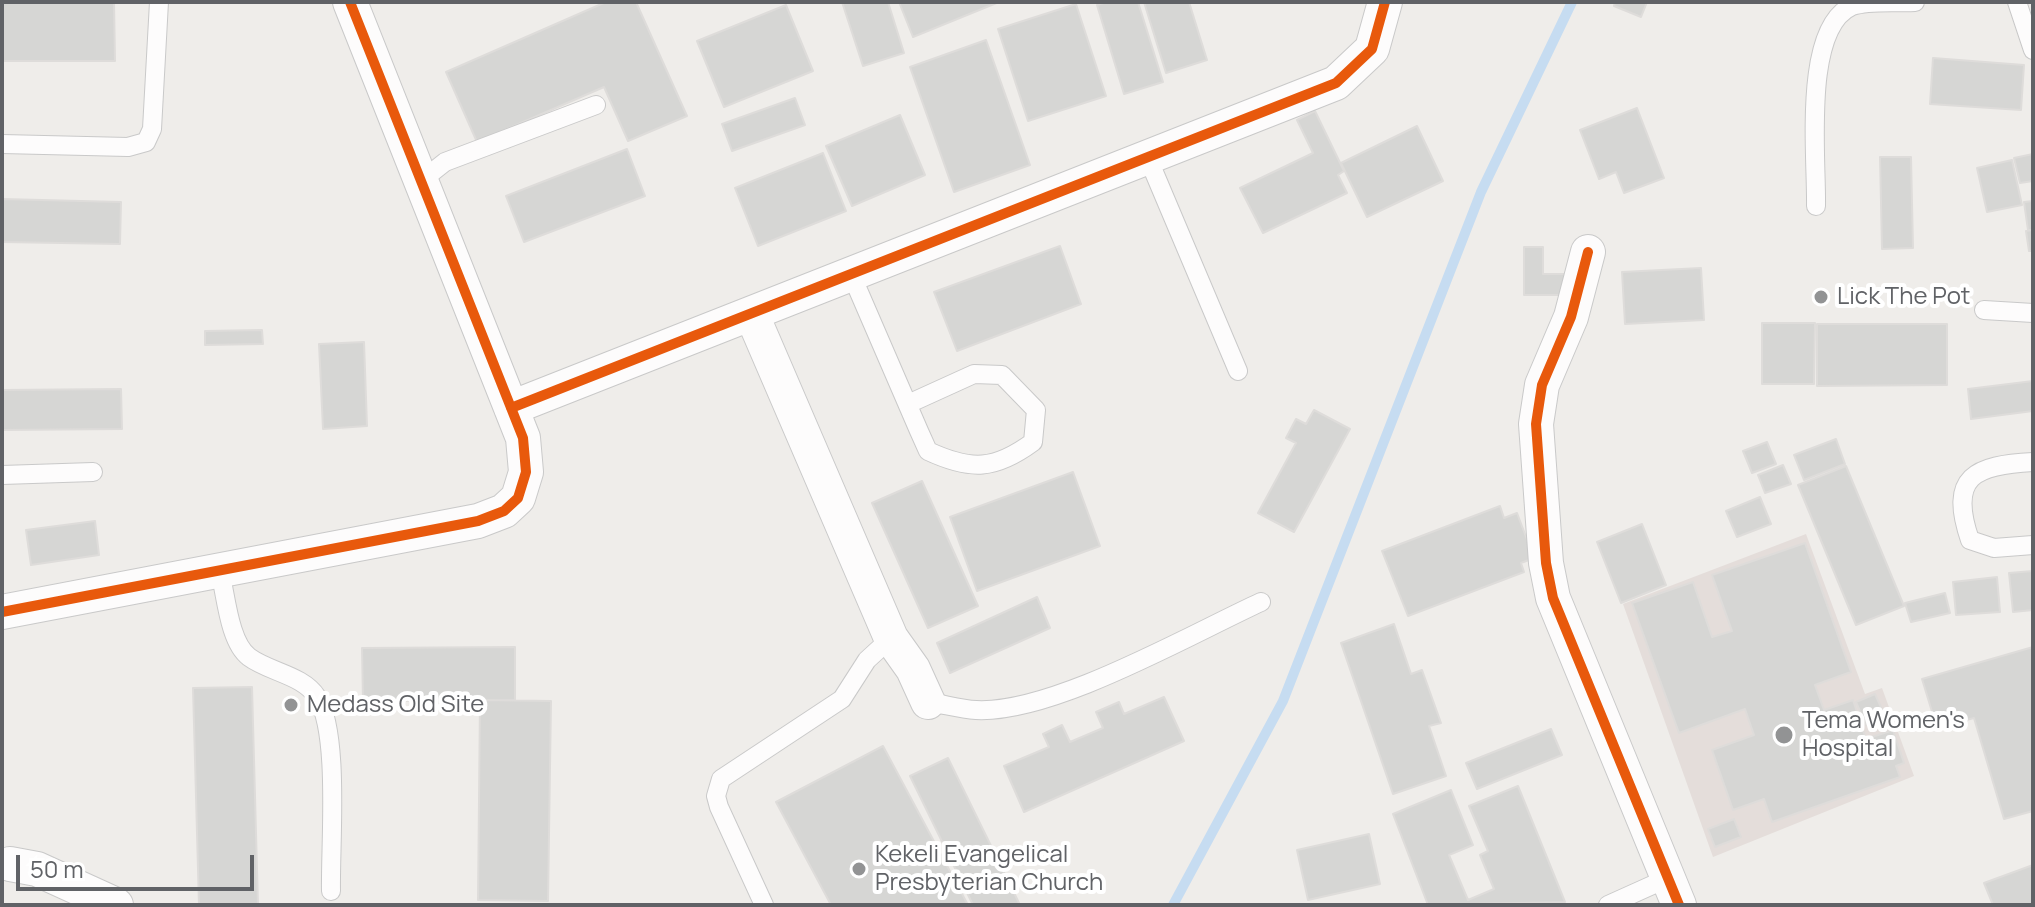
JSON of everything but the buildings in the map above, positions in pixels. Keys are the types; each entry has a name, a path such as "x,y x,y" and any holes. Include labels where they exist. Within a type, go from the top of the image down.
{"street":[{"path":"2,612 423,533 504,511 518,498 526,472 523,438 350,2"},
{"path":"511,408 1336,83 1372,49 1385,2"},
{"path":"1588,252 1571,317 1542,385 1536,424 1546,563 1553,598 1673,892"},
{"path":"752,315 891,638 913,669 928,702"},
{"path":"10,864 37,869 116,905"}],"lane":[{"path":"2,144 128,147 146,142 152,129 159,2"},
{"path":"1816,206 1818,67 1824,38 1834,19 1854,5 1915,2"},
{"path":"2017,2 2033,50"},
{"path":"421,181 445,162 596,105"},
{"path":"1148,158 1238,371"},
{"path":"852,276 928,451 953,463 983,466 1011,458 1033,442 1036,410 1025,395 1002,375 974,374 908,404"},
{"path":"1984,310 2033,313"},
{"path":"2033,462 1993,464 1971,475 1962,489 1963,518 1970,540 1994,548 2033,545"},
{"path":"2,475 93,472"},
{"path":"220,572 237,640 247,656 301,683 316,696 329,727 331,891"},
{"path":"928,702 978,710 1030,703 1074,689 1261,602"},
{"path":"764,905 719,807 716,796 721,779 842,699 867,660 891,638"},
{"path":"1608,905 1673,892"}],"shaded area":[{"name":"Tema Women's Hospital","path":"1806,534 1865,694 1882,688 1914,776 1713,857 1623,604"}],"waterway":[{"path":"1173,905 1283,701 1481,192 1572,2"}],"cycle path":[{"path":"2,612 478,521 504,511 518,498 526,472 523,438 350,2"},
{"path":"511,408 1336,83 1372,49 1385,2"},
{"path":"1588,252 1571,317 1542,385 1536,424 1546,563 1553,598 1679,905"}],"place":[{"name":"Lick The Pot","path":"1821,297"},
{"name":"Medass Old Site","path":"291,705"},
{"name":"Tema Women's Hospital","path":"1784,735"},
{"name":"Kekeli Evangelical Presbyterian Church","path":"859,869"}]}
